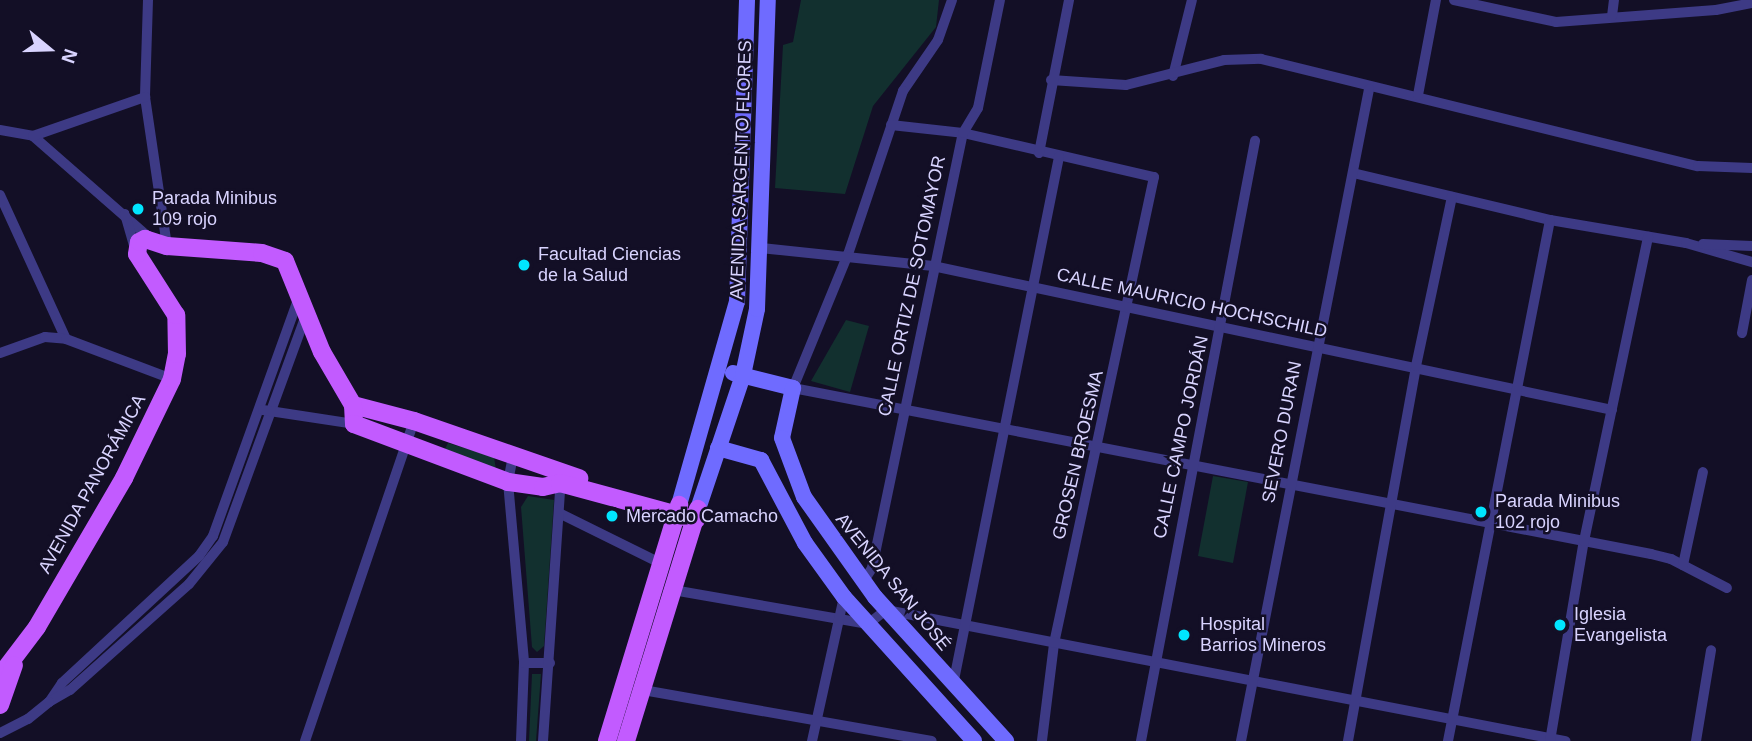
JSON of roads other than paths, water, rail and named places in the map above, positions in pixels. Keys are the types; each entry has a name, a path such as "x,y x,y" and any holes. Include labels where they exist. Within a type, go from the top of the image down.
{"main road":[{"path":"137,254 139,242 276,256 292,271 322,352 353,405 354,424 408,441 508,482 543,487 561,478"},
{"name":"AVENIDA PANORÁMICA","path":"1,690 15,659 124,478 172,379 177,354 176,315 137,254"},
{"path":"353,405 414,421 513,456 561,478 697,515"},
{"name":"AVENIDA SARGENTO FLORES","path":"607,741 678,510"},
{"name":"AVENIDA SARGENTO FLORES","path":"626,741 697,515"}],"street":[{"path":"148,0 145,97 160,243"},
{"name":"AVENIDA SARGENTO FLORES","path":"678,510 720,371 737,302 747,0"},
{"name":"AVENIDA SARGENTO FLORES","path":"697,515 743,375 757,309 768,0"},
{"path":"793,388 848,254 891,125 913,72 938,40 953,0"},
{"name":"CALLE ORTIZ DE SOTOMAYOR","path":"863,582 873,568 933,266 963,133 978,108 1000,0"},
{"path":"1040,153 1051,80 1069,0"},
{"path":"1173,76 1192,0"},
{"path":"1418,95 1436,0"},
{"path":"1454,0 1556,22 1716,10 1752,3"},
{"path":"1612,16 1614,0"},
{"path":"1051,80 1126,85 1241,58 1291,66 1369,89 1418,95 1698,166 1752,168"},
{"name":"SEVERO DURAN","path":"1241,741 1289,485 1369,89"},
{"path":"33,136 145,97"},
{"path":"891,125 963,133 1059,157 953,685"},
{"path":"0,130 33,136 160,243"},
{"name":"CALLE CAMPO JORDÁN","path":"1141,741 1255,141"},
{"name":"GROSEN BROESMA","path":"1042,741 1054,644 1129,306 1154,177 1059,157"},
{"path":"1353,173 1550,219 1648,237 1686,243 1752,246"},
{"path":"0,195 66,339"},
{"path":"1348,741 1416,366 1452,197"},
{"path":"124,211 137,254"},
{"path":"1448,741 1550,219"},
{"path":"1550,740 1584,541 1648,237"},
{"path":"1686,243 1752,262"},
{"name":"CALLE MAURICIO HOCHSCHILD","path":"761,248 848,254 933,266 1222,324 1316,348 1416,366 1612,411"},
{"path":"1742,334 1752,280"},
{"path":"49,702 62,683 199,556 224,509 300,294"},
{"path":"0,733 28,719 70,690 207,564 236,513 308,311"},
{"path":"0,353 45,337 66,339 172,379"},
{"path":"720,371 903,412 1193,462 1289,485 1584,541 1683,565 1727,588"},
{"name":"AVENIDA SAN JOSÉ","path":"793,388 782,438 789,464 823,528 886,610 1006,741"},
{"path":"258,408 354,424"},
{"path":"305,741 414,421"},
{"path":"718,449 761,460 805,543 844,597 974,741"},
{"path":"513,456 508,482 524,663 521,741"},
{"path":"1683,565 1703,472"},
{"path":"543,741 561,478"},
{"path":"559,513 662,564"},
{"path":"673,590 868,624 886,610 966,624 1250,684 1565,741"},
{"path":"812,741 844,597"},
{"path":"1696,741 1711,650"},
{"path":"524,663 550,663"},
{"path":"643,690 932,741"}],"place":[{"name":"Parada Minibus 109 rojo","path":"138,209"},
{"name":"Facultad Ciencias de la Salud","path":"524,265"},
{"name":"Parada Minibus 102 rojo","path":"1481,512"},
{"name":"Mercado Camacho","path":"612,516"},
{"name":"Iglesia Evangelista","path":"1560,625"},
{"name":"Hospital Barrios Mineros","path":"1184,635"}]}
